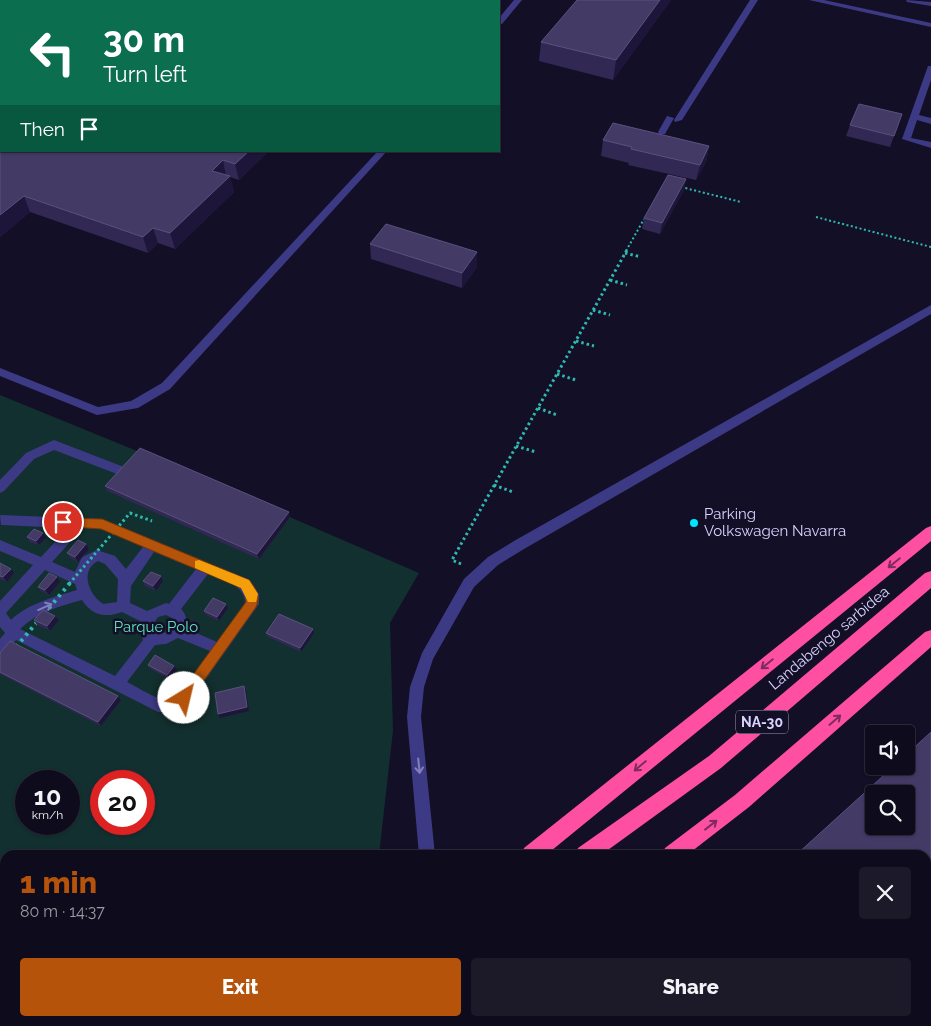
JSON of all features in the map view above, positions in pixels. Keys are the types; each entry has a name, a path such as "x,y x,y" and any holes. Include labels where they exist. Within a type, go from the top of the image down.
{"highway":[{"path":"537,850 931,532"},
{"name":"Landabengo sarbidea","path":"592,850 715,762 931,578"},
{"path":"678,850 742,801 931,637"}],"lane":[{"path":"504,0 517,1"},
{"path":"665,135 754,0"},
{"path":"812,0 931,25"},
{"path":"910,0 931,4"},
{"path":"500,21 517,1"},
{"path":"931,68 906,139 931,145"},
{"path":"921,97 931,99"},
{"path":"914,117 931,121"},
{"path":"0,372 97,411 134,405 166,386 382,152"},
{"path":"427,850 414,717 417,687 427,657 469,583 493,561 518,545 931,309"},
{"path":"0,488 30,456 54,445 125,472"},
{"path":"0,520 102,524 245,584 252,594 252,604 184,698 171,706 158,704 12,631 0,616"},
{"path":"0,610 80,523"},
{"path":"0,544 80,580"},
{"path":"123,587 152,545"},
{"path":"123,606 125,577 110,560 97,555 86,562 80,580 84,594 101,609 114,609 123,606 148,618"},
{"path":"173,610 205,568"},
{"path":"0,648 24,616 58,601 84,594"},
{"path":"159,610 173,610 180,619 177,631 165,639 152,638 145,630 148,618 159,610"},
{"path":"177,631 219,649"},
{"path":"116,684 152,638"}],"path":[{"path":"674,185 741,202"},
{"path":"469,583 458,578 464,566 452,560 647,214"},
{"path":"816,217 931,247"},
{"path":"625,253 641,258"},
{"path":"610,280 627,285"},
{"path":"593,310 610,315"},
{"path":"576,341 594,346"},
{"path":"557,374 576,380"},
{"path":"538,408 557,415"},
{"path":"516,446 536,452"},
{"path":"494,485 513,492"},
{"path":"16,647 130,513 152,521"}],"green space":[{"name":"Parque Polo","path":"0,395 142,453 419,573 390,623 393,731 380,850 0,850"}],"building":[{"path":"577,0 660,0 616,60 541,42"},
{"path":"859,104 902,114 894,136 850,125"},
{"path":"613,123 709,146 700,165 631,149 632,147 603,140"},
{"path":"0,152 248,152 235,164 223,160 212,171 230,176 170,233 153,228 143,237 24,196 0,215"},
{"path":"668,175 686,179 662,223 644,218"},
{"path":"386,224 477,252 462,273 370,244"},
{"path":"140,448 289,512 257,554 105,486"},
{"path":"34,529 43,533 36,541 27,537"},
{"path":"78,540 86,544 75,557 67,553"},
{"path":"0,563 11,569 3,577 0,576"},
{"path":"151,572 161,576 153,586 143,581"},
{"path":"49,573 57,577 45,590 38,587"},
{"path":"213,598 226,604 217,617 204,611"},
{"path":"43,610 55,616 47,626 34,620"},
{"path":"279,614 313,629 300,648 266,633"},
{"path":"10,641 118,696 98,722 0,672 0,653"},
{"path":"155,655 174,666 167,675 148,665"},
{"path":"244,686 247,707 218,714 215,693"},
{"path":"931,732 931,850 802,850 865,792 865,835 915,835 915,785 873,785 884,775 915,775 915,747"}],"slow traffic":[{"path":"199,565 245,584 252,594 252,598"}],"place":[{"name":"Parking Volkswagen Navarra","path":"694,523"}],"route":[{"path":"63,522 102,524 245,584 252,594 252,604 184,698"}]}
